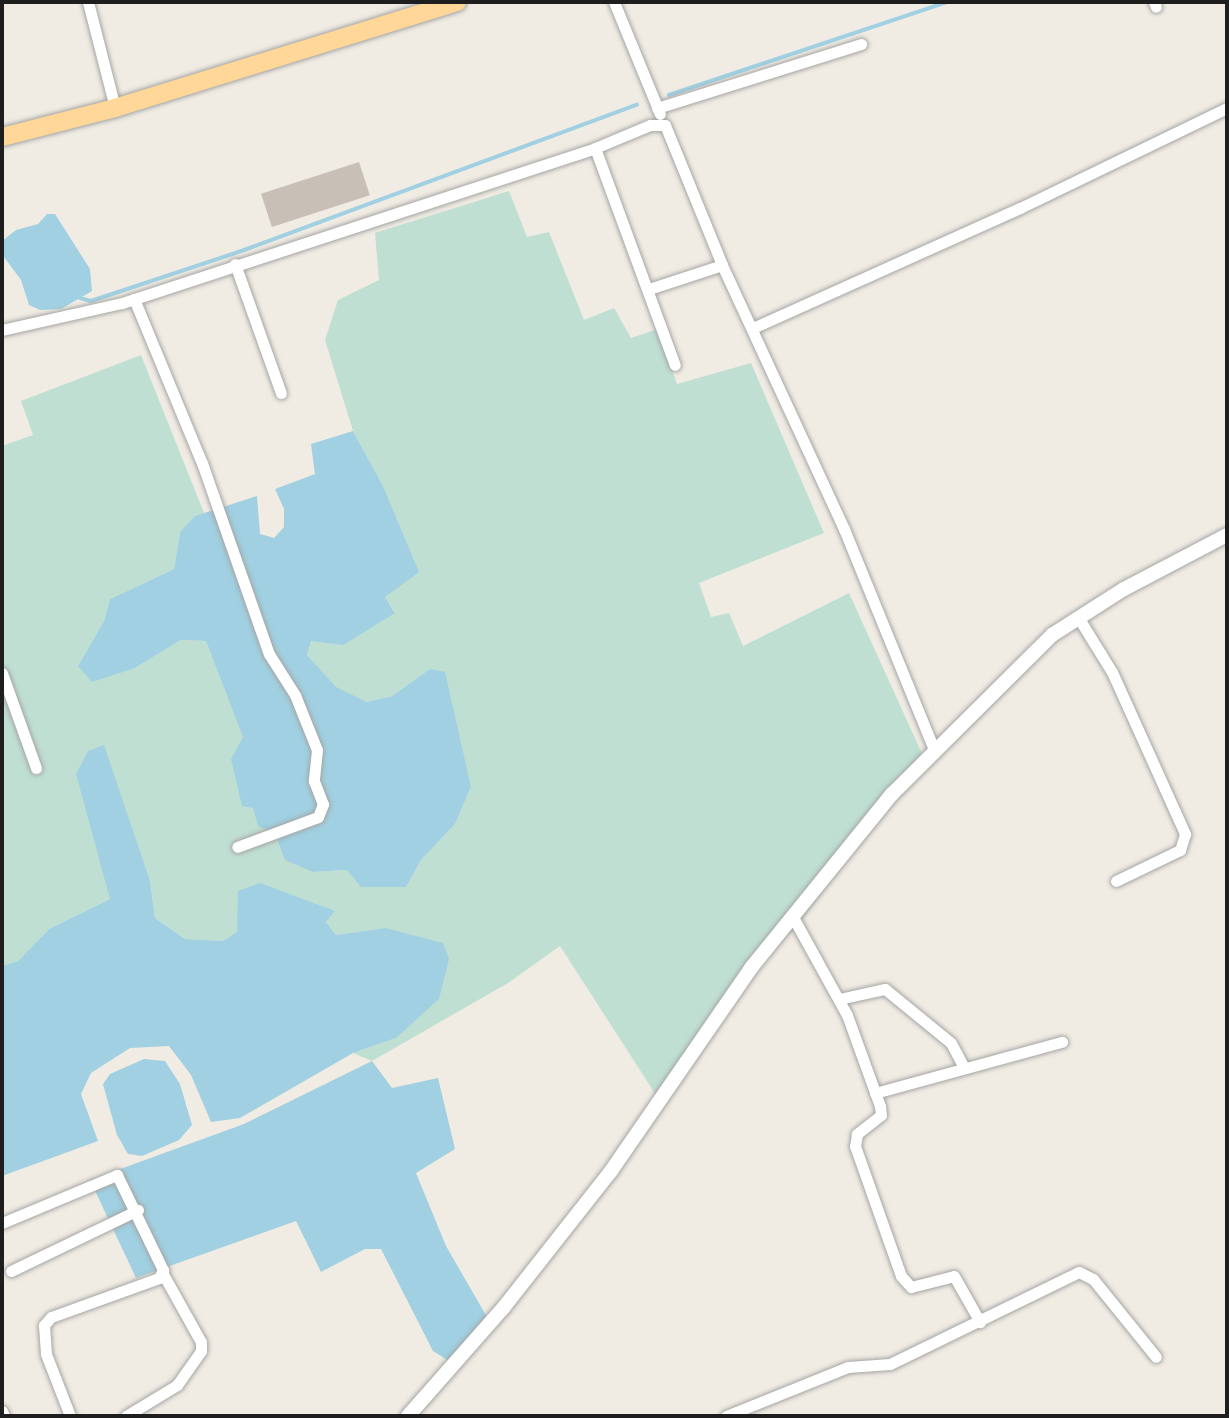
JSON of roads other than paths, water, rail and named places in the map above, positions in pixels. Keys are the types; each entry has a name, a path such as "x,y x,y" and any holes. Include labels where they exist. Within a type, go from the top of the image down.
{"main road":[{"path":"2,137 115,108 457,2"}],"street":[{"path":"88,2 115,108"},
{"path":"614,2 722,265 755,327 934,750"},
{"path":"657,108 861,44"},
{"path":"755,327 1020,208 1227,108"},
{"path":"2,330 134,299 595,148 650,125 665,125"},
{"path":"595,148 675,365"},
{"path":"235,264 281,393"},
{"path":"649,289 722,265"},
{"path":"134,299 202,463 269,654 295,695 317,750 314,781 323,804 318,817 237,847"},
{"path":"408,1416 422,1410 611,1171 751,968 934,750 1078,617 1227,535"},
{"path":"1078,617 1112,672 1185,834 1180,850 1116,881"},
{"path":"2,673 36,768"},
{"path":"794,919 839,999 875,1093 881,1115 857,1134 855,1146 901,1276 911,1287 954,1276 980,1322"},
{"path":"839,999 885,989 951,1043 964,1067"},
{"path":"875,1093 1062,1042"},
{"path":"2,1223 117,1175 138,1210 163,1274 201,1342 201,1351 177,1385 126,1416"},
{"path":"11,1271 138,1210"},
{"path":"726,1416 848,1367 890,1364 1086,1273 1156,1357"},
{"path":"70,1416 46,1354 44,1325 51,1317 163,1274"}],"water":[{"path":"47,214 55,214 90,269 92,291 61,309 40,310 29,305 21,280 4,257 2,241 16,230 38,224"},
{"path":"353,431 382,484 419,572 385,597 395,613 343,645 311,641 307,655 336,687 367,702 392,696 430,669 445,672 471,787 455,824 421,860 406,887 361,887 347,870 313,872 285,860 275,834 258,826 253,808 242,806 231,759 243,737 206,641 181,640 135,668 92,682 78,666 104,621 110,599 174,569 180,532 195,516 257,496 260,534 274,538 284,527 284,509 275,489 315,474 311,444"},
{"path":"104,745 150,881 155,918 185,939 223,941 237,932 238,891 260,883 335,911 326,922 336,935 385,928 443,943 449,959 439,999 396,1038 353,1053 240,1118 211,1122 191,1075 169,1046 130,1048 91,1073 81,1094 98,1141 2,1176 2,966 18,961 49,929 110,899 76,774 88,751"},
{"path":"144,1059 165,1061 180,1084 192,1125 179,1140 142,1156 128,1154 117,1135 103,1084 110,1074"},
{"path":"372,1061 392,1088 438,1078 455,1149 416,1173 446,1246 491,1324 452,1363 433,1351 381,1249 365,1249 321,1272 296,1221 136,1278 90,1180 244,1124"}],"waterway":[{"path":"669,95 947,2"},
{"path":"80,298 91,301 244,250 637,105"}]}
